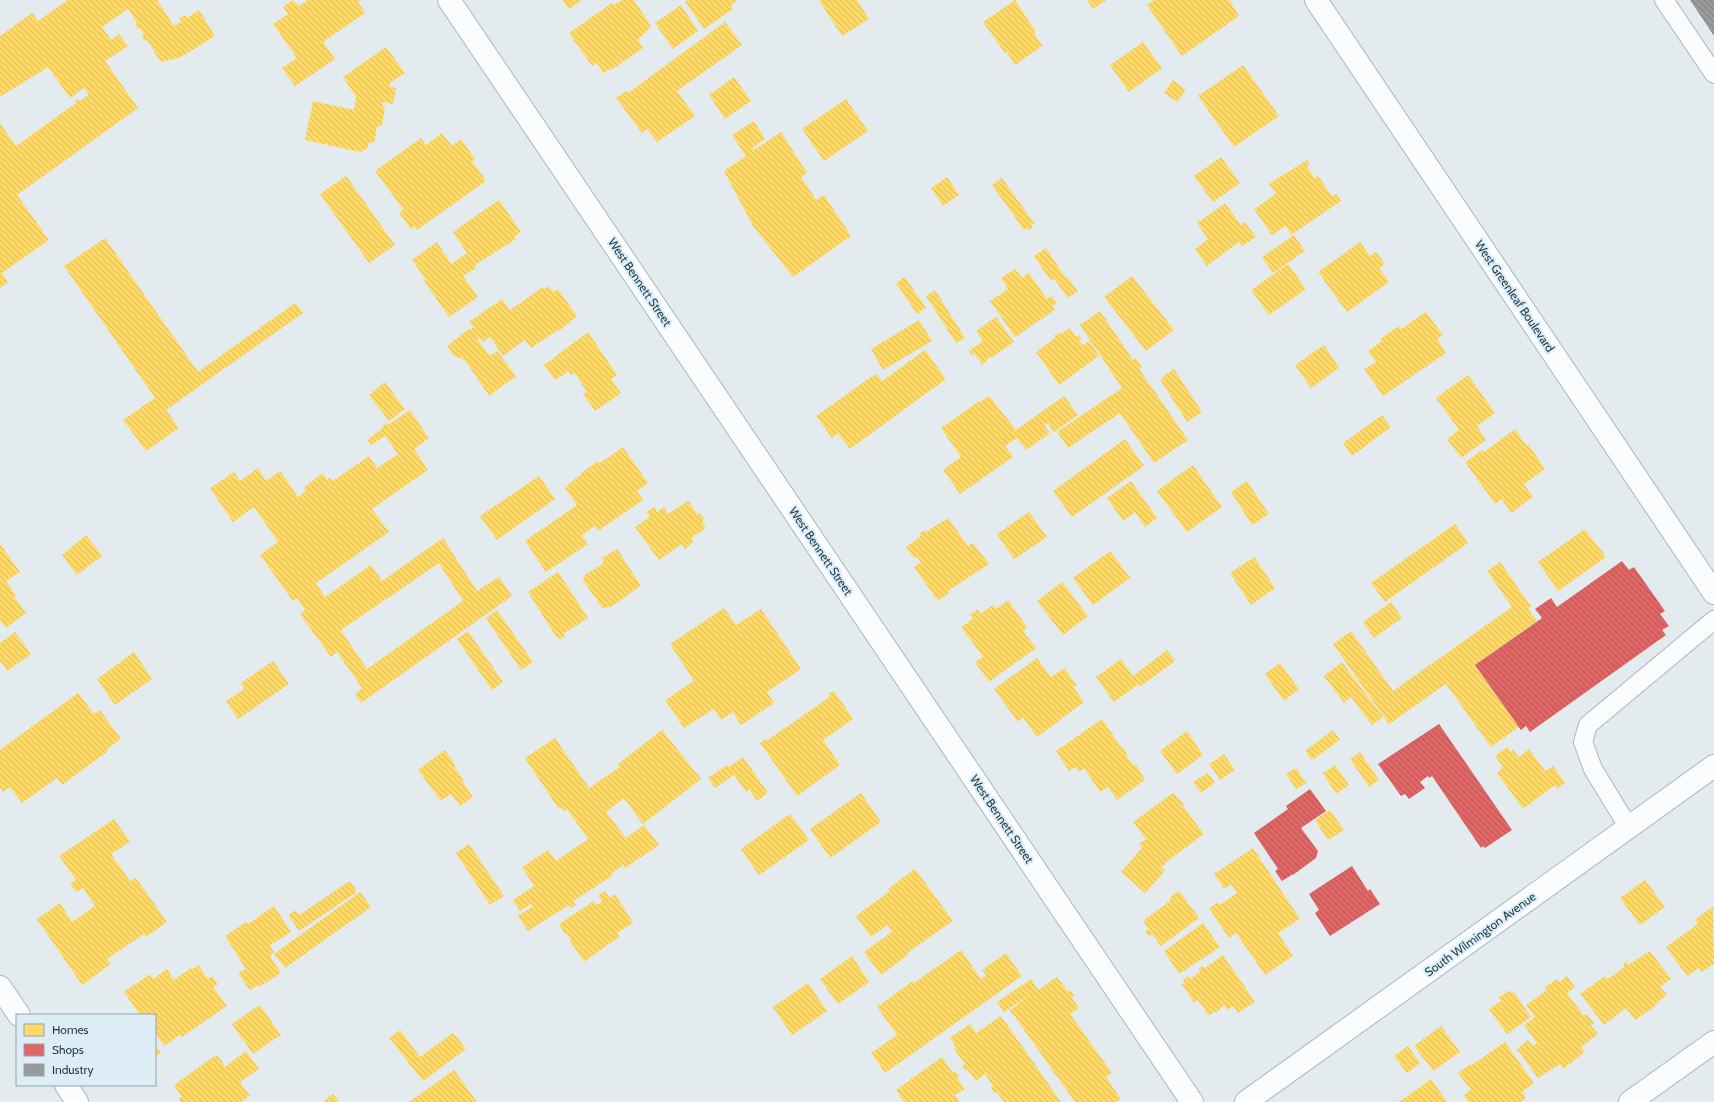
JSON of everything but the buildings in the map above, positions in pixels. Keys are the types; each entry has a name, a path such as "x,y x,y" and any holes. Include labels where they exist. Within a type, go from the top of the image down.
{"street":[{"name":"West Bennett Street","path":"450,0 1192,1102"},
{"name":"West Greenleaf Boulevard","path":"1316,0 1714,593"},
{"name":"South Wilmington Avenue","path":"1246,1102 1714,766"},
{"path":"0,987 18,1014"},
{"path":"1630,1102 1714,1042"},
{"path":"67,1086 77,1102"}],"lane":[{"path":"1664,0 1714,74"},
{"path":"1629,828 1593,769 1584,742 1588,725 1714,620"}]}
